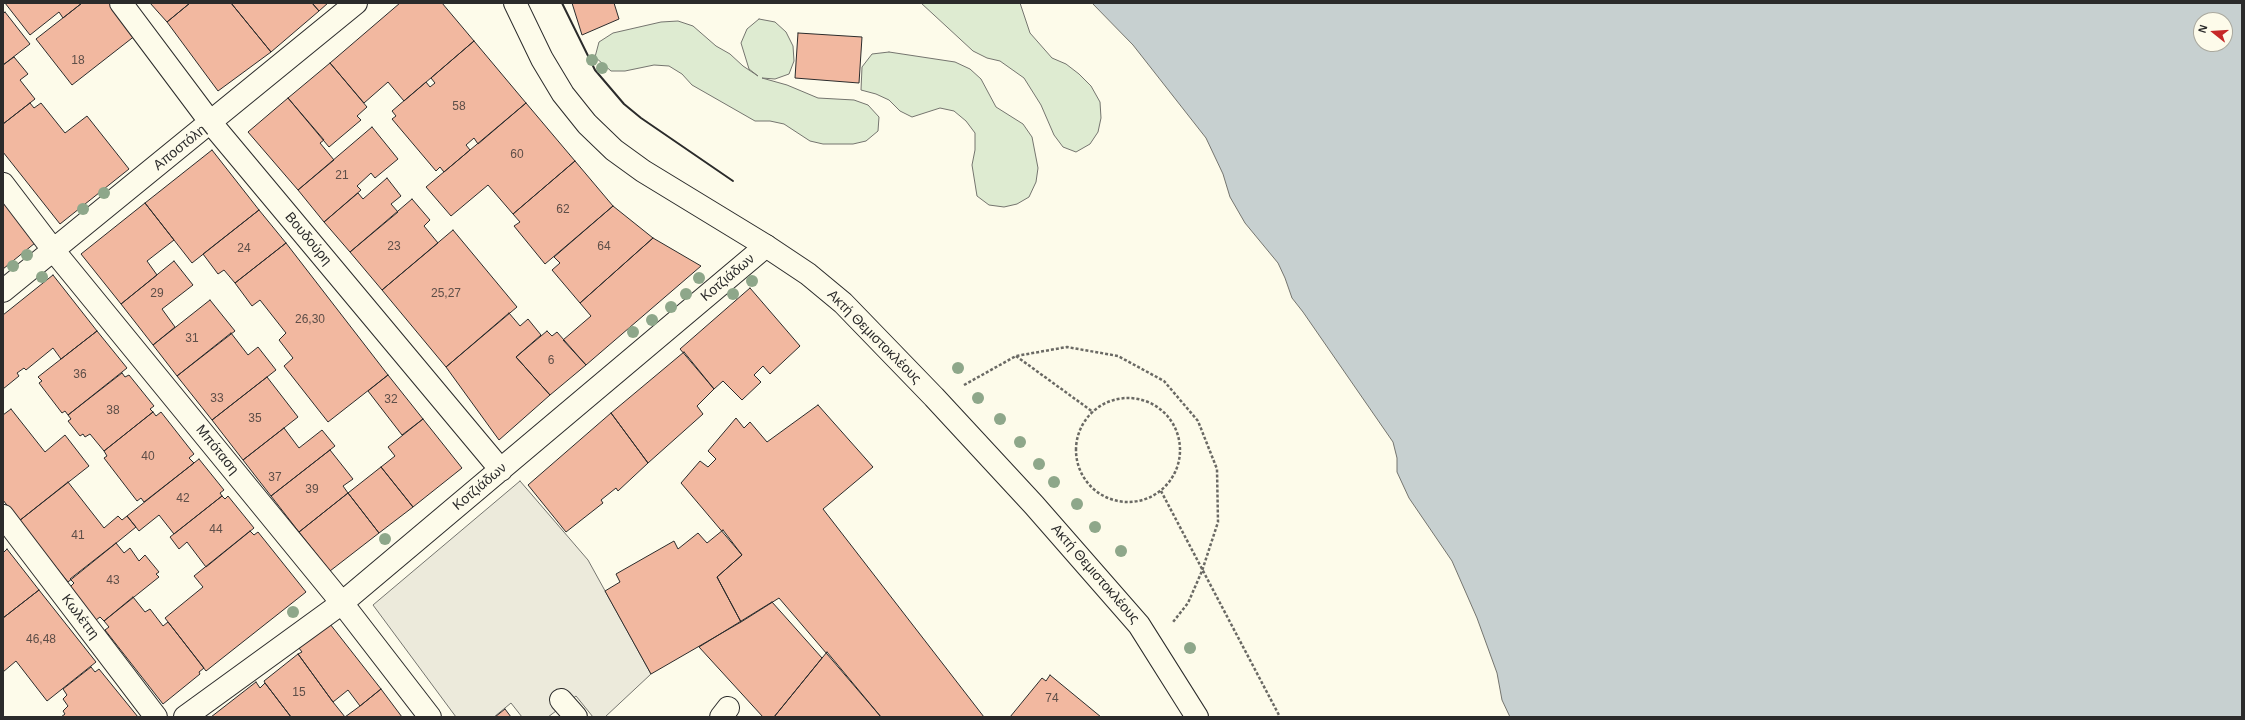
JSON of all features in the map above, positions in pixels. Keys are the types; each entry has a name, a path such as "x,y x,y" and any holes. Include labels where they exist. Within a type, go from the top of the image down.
{"street":[{"name":"Βουδούρη","path":"121,3 211,123 501,470"},
{"name":"Αποστόλη","path":"3,291 211,123 356,3"},
{"name":"Ακτή Θεμιστοκλέους","path":"515,3 542,59 563,94 587,124 614,150 643,171 766,246 808,274 843,304 934,397 1029,499 1140,625 1197,717"},
{"name":"Μπόταση","path":"3,184 54,251 342,603 430,717"},
{"name":"Κοτζιάδων","path":"185,717 342,603 766,246"},
{"name":"Κωλέττη","path":"3,516 156,717"},
{"path":"561,700 576,717"}],"path":[{"path":"962,386 1016,356 1067,347 1118,356 1164,381 1198,421 1217,469 1218,522 1203,570 1188,603 1171,626"},
{"path":"1016,356 1094,412"},
{"path":"1123,398 1140,399 1155,405 1168,416 1176,430 1180,446 1178,463 1171,478 1161,491 1146,499 1131,502 1115,500 1101,494 1089,484 1080,470 1077,455 1077,438 1084,424 1094,412 1107,402 1123,398"},
{"path":"1161,491 1280,717"}],"green space":[{"path":"921,3 1020,3 1030,33 1052,58 1066,64 1079,74 1091,86 1100,102 1101,118 1098,132 1090,144 1076,152 1063,147 1054,135 1041,105 1024,78 1000,61 987,58 973,51"},
{"path":"759,19 775,22 786,32 793,46 794,61 789,74 775,79 762,78 787,85 818,98 854,100 868,105 879,117 878,131 866,141 853,144 823,144 810,141 784,124 770,121 755,121 692,85 682,74 669,66 654,65 625,71 611,71 595,57 599,42 613,33 661,22 678,21 693,26 716,46 730,54 743,66 758,76 749,69 741,43 747,29"},
{"path":"889,52 955,62 970,69 981,79 996,107 1023,124 1032,137 1038,168 1036,182 1029,197 1017,204 1004,207 989,205 977,196 972,165 975,150 975,133 966,121 954,111 940,108 912,117 900,111 889,100 876,94 861,90 862,67 872,54"}],"shaded area":[{"path":"1092,3 2242,3 2242,717 1510,717 1502,700 1497,673 1477,618 1452,561 1409,498 1397,472 1397,458 1393,442 1292,298 1278,263 1245,223 1230,197 1223,174 1206,138 1133,45"},
{"path":"520,481 588,560 651,674 605,717 593,717 576,696 548,717 522,717 511,703 494,717 456,717 373,605"}],"building":[{"path":"5,3 82,3 63,18 59,12 30,35"},
{"path":"82,3 111,3 136,35 72,85 36,39"},
{"path":"150,3 190,3 167,22"},
{"path":"190,3 231,3 271,52 218,91 167,22"},
{"path":"231,3 312,3 319,11 271,52"},
{"path":"312,3 328,3 319,11"},
{"path":"400,3 442,3 474,41 404,101 388,82 364,103 330,63"},
{"path":"572,3 614,3 619,19 582,35"},
{"path":"5,12 30,44 3,65 3,14"},
{"path":"798,33 862,37 859,83 795,78"},
{"path":"474,41 526,103 478,144 474,138 466,145 470,150 444,172 440,167 436,171 392,119 396,116 392,111 426,82 430,87 435,83 431,78"},
{"path":"14,57 28,74 20,80 35,99 3,124 3,65"},
{"path":"330,63 367,107 357,116 361,120 329,147 288,98"},
{"path":"288,98 324,140 320,143 334,160 298,190 248,132"},
{"path":"30,103 34,108 41,103 65,133 87,116 129,169 60,224 3,152 3,124"},
{"path":"526,103 575,161 513,214 488,185 451,216 426,187"},
{"path":"372,127 398,159 375,178 371,173 357,186 361,190 324,222 298,190"},
{"path":"212,150 259,210 192,263 145,203"},
{"path":"575,161 613,206 545,264 514,226 520,222 513,214"},
{"path":"387,178 401,196 391,204 398,212 350,252 324,222 358,193 363,199"},
{"path":"412,199 430,220 424,226 438,243 382,290 350,252"},
{"path":"3,202 35,243 3,269"},
{"path":"145,203 174,240 147,261 157,275 121,304 81,254"},
{"path":"613,206 653,238 580,303 552,270 560,263 554,257"},
{"path":"259,210 286,243 235,283 224,270 218,274 203,254"},
{"path":"453,230 517,307 446,367 382,290"},
{"path":"653,238 701,266 586,365 563,340 591,316 580,303"},
{"path":"286,243 388,375 328,422 284,366 293,358 279,340 286,333 260,300 252,306 235,283"},
{"path":"174,261 193,285 162,309 175,327 153,345 121,304"},
{"path":"53,275 97,331 61,359 53,348 26,370 24,368 17,373 19,376 3,389 3,315"},
{"path":"750,288 800,346 770,374 763,366 754,375 761,382 742,400 723,381 714,389 680,349"},
{"path":"210,300 235,331 177,376 153,345"},
{"path":"509,313 520,326 528,319 541,335 516,357 550,395 499,440 446,367"},
{"path":"97,331 127,368 68,415 65,411 62,413 39,383 42,381 38,377"},
{"path":"547,331 552,336 557,332 586,365 550,395 516,357"},
{"path":"231,333 248,355 258,347 276,370 212,420 177,376"},
{"path":"684,352 714,389 697,406 703,414 648,463 611,413"},
{"path":"122,373 125,377 129,375 154,406 150,409 153,412 104,451 90,434 85,437 83,434 80,436 68,421 71,419 68,415"},
{"path":"388,375 423,419 402,435 368,391"},
{"path":"267,377 298,417 243,460 212,420"},
{"path":"818,405 873,467 823,509 984,717 881,717 779,598 741,622 717,577 742,555 681,483 700,461 708,467 716,459 708,451 736,418 744,428 750,422 767,442"},
{"path":"11,409 45,452 65,435 89,466 19,521 3,500 3,415"},
{"path":"153,412 156,416 161,412 194,454 189,458 194,463 144,502 141,498 137,501 104,458 107,456 104,451"},
{"path":"611,413 648,463 618,491 616,488 601,500 603,503 566,532 528,485"},
{"path":"423,419 462,468 413,507 381,467 395,456 388,447"},
{"path":"284,428 299,448 322,430 335,446 271,496 243,460"},
{"path":"330,450 353,479 343,486 348,493 299,532 271,496"},
{"path":"199,459 224,490 220,493 222,496 174,534 159,515 139,531 127,516"},
{"path":"381,467 413,507 379,533 348,493"},
{"path":"68,482 104,528 118,516 122,520 127,516 136,527 68,582 19,521"},
{"path":"348,493 379,533 330,571 299,532"},
{"path":"222,496 225,499 228,496 254,528 206,567 187,542 179,549 170,537"},
{"path":"723,530 742,555 717,577 741,622 651,674 605,591 620,582 616,574 674,541 678,549 698,533 707,543"},
{"path":"250,531 254,535 258,532 306,592 206,671 165,618 203,587 194,576"},
{"path":"116,543 124,553 130,548 139,561 145,555 159,572 156,574 159,577 104,621 100,617 96,620 70,587 74,583 70,579"},
{"path":"7,549 39,590 3,618 3,553"},
{"path":"39,590 96,662 47,701 16,661 3,672 3,618"},
{"path":"133,597 145,612 150,609 163,626 168,622 204,668 199,672 200,674 163,704 105,630 109,627 104,621"},
{"path":"772,602 822,658 774,717 763,717 699,647"},
{"path":"330,624 381,689 360,706 348,690 333,702 298,654 302,652 299,648"},
{"path":"827,652 881,717 774,717"},
{"path":"298,654 345,717 291,717 265,683 264,681"},
{"path":"91,667 95,672 99,669 138,717 61,717 65,714 63,711 68,706 63,699 67,695 63,689"},
{"path":"1050,675 1101,717 1010,717 1042,678 1046,681"},
{"path":"256,682 260,688 265,683 291,717 211,717"},
{"path":"381,689 402,717 345,717 360,706"},
{"path":"505,709 511,717 495,717"}],"wall":[{"path":"562,3 595,70 624,104 641,118 733,181"}]}
